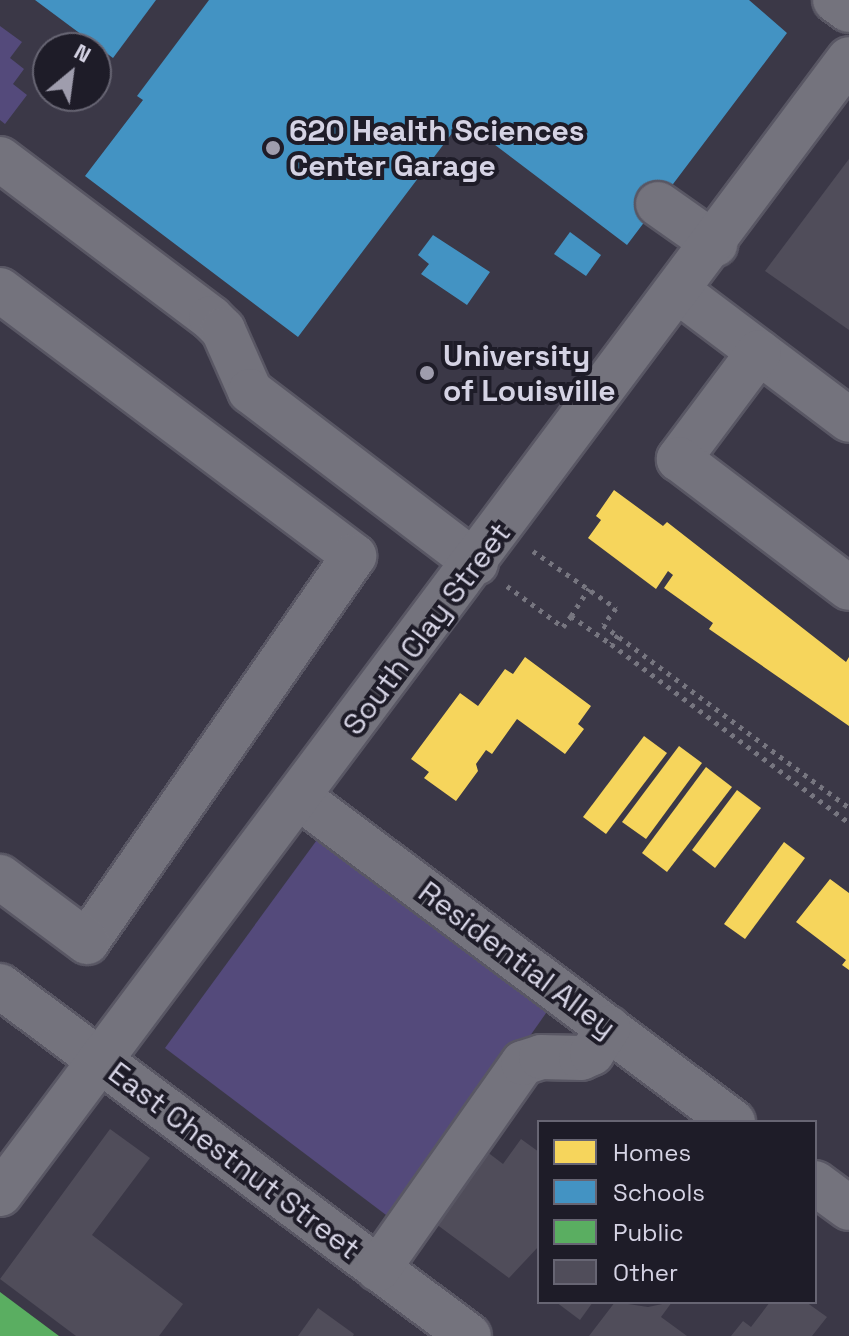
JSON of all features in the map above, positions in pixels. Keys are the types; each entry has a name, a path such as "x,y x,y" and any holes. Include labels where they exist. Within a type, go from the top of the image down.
{"street":[{"path":"835,0 849,10"},
{"name":"South Clay Street","path":"0,1194 97,1059 300,798 492,575 678,291 849,59"},
{"path":"0,159 211,318 223,330 250,391 492,575"},
{"path":"658,204 715,244"},
{"path":"0,290 354,556 87,942 0,877"},
{"path":"678,291 849,420"},
{"path":"759,352 679,459 849,588"},
{"name":"Residential Alley","path":"300,798 730,1120"},
{"name":"East Chestnut Street","path":"0,986 463,1334"},
{"path":"378,1269 523,1063 541,1057 581,1058 592,1053 608,1028"},
{"path":"817,1184 849,1208"}],"path":[{"path":"551,561 616,608 603,625 849,808"},
{"path":"492,575 563,627 589,588"},
{"path":"571,616 849,823"},
{"path":"611,644 618,635"}],"shaded area":[{"path":"0,26 22,42 10,58 24,69 13,84 27,95 5,124 0,120"},
{"path":"322,833 551,1006 398,1224 165,1048"}],"building: Homes":[{"path":"614,490 663,526 667,522 846,662 849,657 849,726 709,629 713,623 664,588 673,575 668,571 656,589 588,538 601,520 596,516"},
{"path":"525,657 591,706 578,724 584,729 565,754 517,719 492,754 486,750 476,764 478,771 456,801 424,778 429,772 411,759 460,693 478,706 505,669 513,674"},
{"path":"644,736 667,753 606,834 583,817"},
{"path":"679,746 702,763 646,839 622,822"},
{"path":"706,767 732,787 667,872 642,853"},
{"path":"737,790 761,808 715,868 692,850"},
{"path":"784,842 805,858 745,939 724,924"},
{"path":"830,879 849,893 849,970 842,965 846,960 796,922"}],"building: Schools":[{"path":"35,0 156,0 113,58 112,32 78,32"},
{"name":"620 Health Sciences Center Garage","path":"209,0 749,0 787,33 627,245 462,120 298,337 85,176 143,100 137,96"},
{"path":"570,232 601,255 586,276 554,254"},
{"path":"433,235 490,272 467,305 421,274 429,264 418,255"}],"building: Public":[{"path":"0,1292 59,1336 0,1336"}],"building: Other":[{"path":"849,159 849,330 765,271"},
{"path":"110,1129 150,1158 92,1235 183,1304 159,1336 76,1336 0,1279"},
{"path":"521,1139 537,1151 537,1248 509,1278 432,1221 482,1148 503,1164"},
{"path":"559,1304 592,1304 580,1320"},
{"path":"613,1304 648,1307 671,1304 661,1317 687,1336 589,1336"},
{"path":"768,1304 809,1304 827,1317 812,1336 731,1336 743,1321 751,1327"},
{"path":"318,1308 354,1334 353,1336 298,1336"}],"place":[{"name":"620 Health Sciences Center Garage","path":"273,148"},
{"name":"University of Louisville","path":"427,373"}]}
